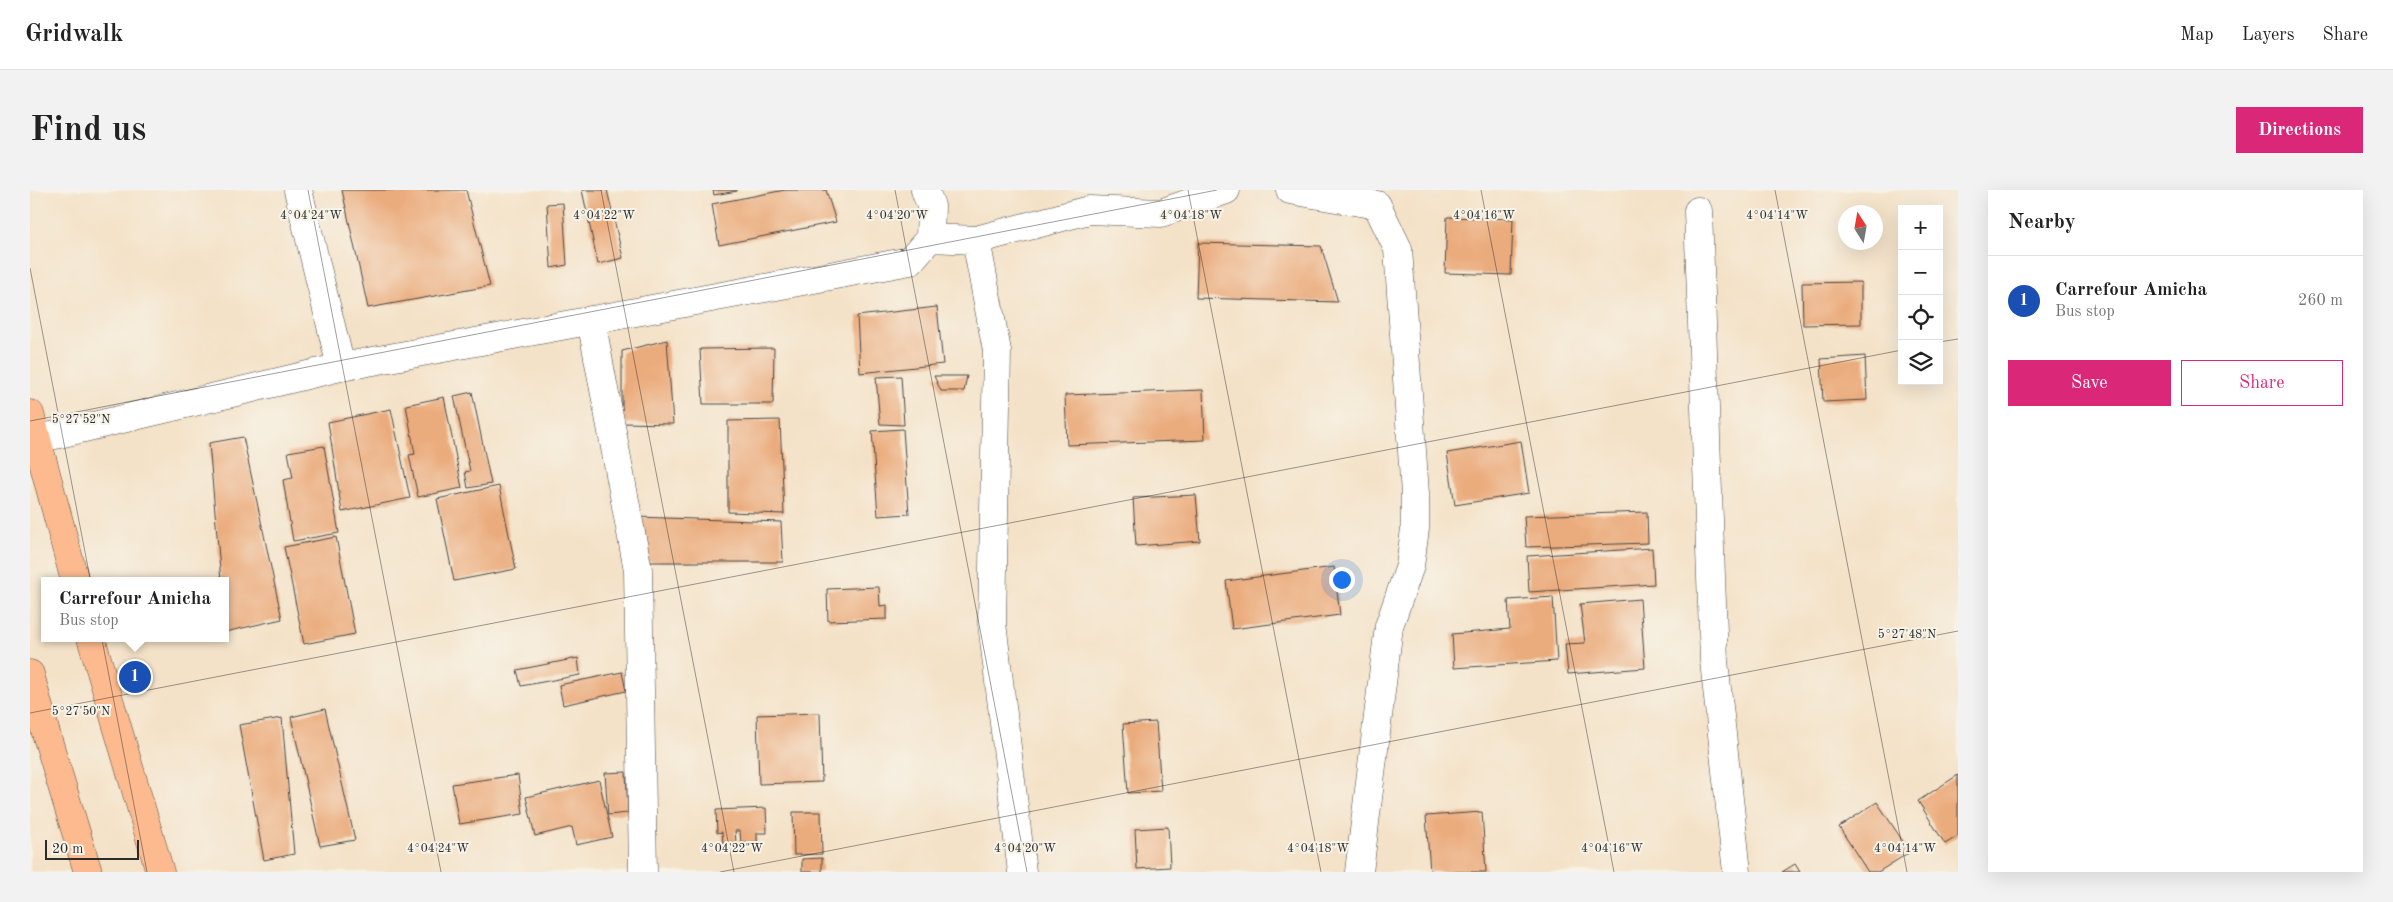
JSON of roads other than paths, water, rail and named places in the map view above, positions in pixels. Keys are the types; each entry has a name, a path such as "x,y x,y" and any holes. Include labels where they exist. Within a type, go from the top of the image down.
{"main road":[{"path":"32,432 74,577"},
{"path":"92,642 160,872"},
{"path":"30,674 88,872"}],"street":[{"path":"298,190 341,367"},
{"path":"32,432 341,367 910,261 930,238 931,206 925,190"},
{"path":"930,238 976,240 1089,210 1161,213 1226,190"},
{"path":"1290,190 1377,206 1398,249 1416,530 1410,566 1389,626 1359,872"},
{"path":"1698,211 1714,661 1737,872"},
{"path":"976,240 998,351 992,623 1022,872"},
{"path":"591,320 638,570 643,872"}],"place":[{"name":"Carrefour Amicha","path":"135,677"}]}
